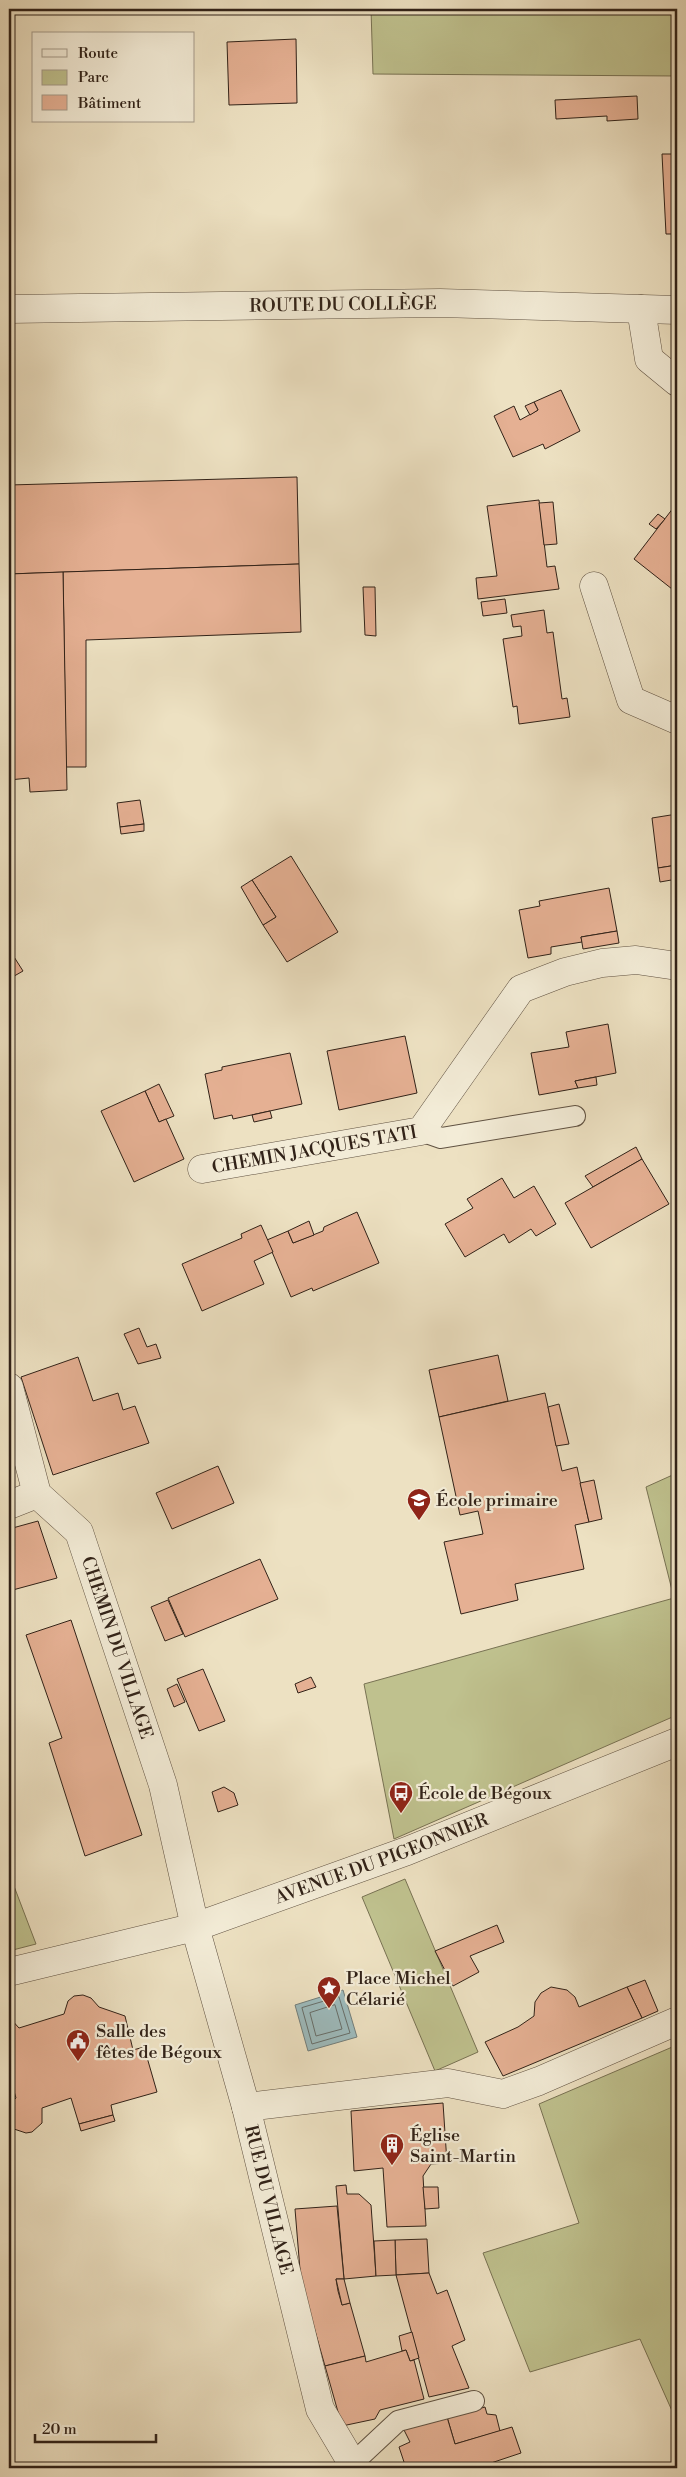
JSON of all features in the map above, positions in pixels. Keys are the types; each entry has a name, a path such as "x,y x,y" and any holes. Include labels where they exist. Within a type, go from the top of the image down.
{"street":[{"name":"ROUTE DU COLLÈGE","path":"9,309 440,303 677,310"},
{"path":"641,309 649,358 677,382"},
{"path":"594,586 631,700 677,720"},
{"name":"CHEMIN JACQUES TATI","path":"202,1169 421,1131 521,989 565,972 602,963 636,960 677,966"},
{"path":"9,1387 37,1494 9,1504"},
{"name":"CHEMIN DU VILLAGE","path":"37,1494 79,1532 163,1784 195,1927"},
{"name":"AVENUE DU PIGEONNIER","path":"9,1972 195,1927 407,1851 677,1742"},
{"name":"RUE DU VILLAGE","path":"195,1927 246,2107 320,2409 354,2466"},
{"path":"246,2107 448,2083 503,2094 539,2081 677,2021"}],"lane":[{"path":"421,1131 441,1138 575,1116"},
{"path":"354,2466 398,2421 474,2401"}],"green space":[{"path":"371,9 677,9 677,76 373,74"},
{"path":"677,1473 677,1715 394,1839 364,1684 674,1598 646,1487"},
{"path":"9,1873 36,1944 9,1951"},
{"path":"405,1879 478,2052 435,2071 362,1897"},
{"path":"677,2045 677,2422 640,2339 530,2372 483,2253 579,2223 539,2104"}],"water":[{"path":"343,1990 357,2037 308,2051 295,2005"}],"building":[{"path":"296,39 297,103 229,105 227,42"},
{"path":"637,96 638,119 607,121 607,116 556,119 555,100"},
{"path":"662,154 677,154 677,234 666,234"},
{"path":"561,390 580,431 545,449 543,444 513,457 494,416 514,406 520,420 538,410 534,402"},
{"path":"534,402 538,410 530,415 525,406"},
{"path":"297,477 299,564 9,574 9,485"},
{"path":"539,500 547,567 555,566 559,589 478,599 476,578 497,576 487,506"},
{"path":"553,502 557,544 544,545 539,503"},
{"path":"677,503 677,582 672,589 634,559"},
{"path":"658,514 665,519 656,529 649,524"},
{"path":"299,564 301,632 86,640 86,767 66,767 63,572"},
{"path":"63,572 67,790 30,792 29,778 9,780 9,574"},
{"path":"363,587 375,587 376,636 365,635"},
{"path":"505,599 507,613 483,616 481,602"},
{"path":"544,610 547,633 553,632 562,699 567,698 570,717 519,724 517,706 513,707 503,639 522,636 521,626 513,627 511,615"},
{"path":"140,800 144,824 120,827 117,803"},
{"path":"677,814 677,865 658,868 652,818"},
{"path":"144,824 144,831 121,834 120,827"},
{"path":"291,856 338,932 287,962 263,925 276,917 252,880"},
{"path":"677,865 677,879 660,882 658,868"},
{"path":"252,880 276,917 263,925 241,887"},
{"path":"609,888 617,931 581,937 582,942 551,947 551,954 528,958 519,910 540,906 539,901"},
{"path":"617,931 619,943 583,949 581,937"},
{"path":"9,949 23,971 9,979"},
{"path":"608,1024 616,1073 575,1081 578,1088 539,1095 531,1053 569,1047 566,1032"},
{"path":"405,1036 417,1093 339,1110 327,1051"},
{"path":"290,1053 302,1104 233,1119 232,1115 214,1119 205,1074 222,1070 222,1067"},
{"path":"596,1077 597,1085 578,1088 575,1081"},
{"path":"159,1084 174,1116 159,1122 145,1091"},
{"path":"145,1091 159,1122 166,1119 184,1159 134,1182 101,1111"},
{"path":"270,1111 272,1118 254,1122 252,1115"},
{"path":"636,1147 642,1159 593,1187 585,1176"},
{"path":"642,1159 669,1204 591,1248 565,1203"},
{"path":"502,1178 514,1198 534,1186 556,1224 536,1236 531,1229 509,1243 504,1234 465,1257 445,1224 473,1208 467,1199"},
{"path":"357,1212 379,1263 313,1291 312,1288 291,1297 267,1240 288,1231 293,1243 323,1231 324,1227"},
{"path":"309,1221 314,1235 293,1243 288,1231"},
{"path":"261,1225 273,1252 254,1261 264,1284 202,1311 182,1264 242,1238 241,1234"},
{"path":"139,1328 147,1347 156,1344 161,1358 138,1364 124,1334"},
{"path":"498,1355 508,1401 439,1417 429,1370"},
{"path":"78,1357 93,1401 118,1393 123,1410 135,1406 149,1443 53,1475 21,1377"},
{"path":"545,1393 562,1471 577,1467 589,1522 575,1525 584,1569 515,1584 518,1600 461,1614 444,1542 483,1534 478,1511 460,1515 439,1417"},
{"path":"559,1404 569,1444 556,1446 548,1407"},
{"path":"218,1466 234,1503 172,1529 156,1493"},
{"path":"594,1480 602,1519 589,1522 580,1483"},
{"path":"38,1521 57,1578 9,1591 9,1529"},
{"path":"260,1559 278,1599 185,1637 168,1598"},
{"path":"168,1600 183,1634 165,1641 151,1607"},
{"path":"71,1620 142,1835 85,1856 49,1743 62,1738 26,1635"},
{"path":"203,1669 225,1721 199,1731 177,1679"},
{"path":"311,1677 316,1687 298,1693 295,1684"},
{"path":"177,1684 185,1702 174,1707 167,1689"},
{"path":"224,1787 234,1793 238,1805 218,1812 212,1792"},
{"path":"497,1925 504,1942 470,1956 479,1972 453,1986 435,1951"},
{"path":"645,1980 658,2011 642,2018 627,1987"},
{"path":"551,1987 567,1990 575,1997 579,2007 627,1987 642,2018 503,2076 485,2042 518,2027 534,2016 535,2002 541,1993"},
{"name":"Salle des fêtes de Bégoux","path":"83,1995 91,1998 99,2007 125,2016 133,2050 144,2047 157,2092 111,2105 113,2115 79,2124 71,2098 42,2108 42,2123 32,2132 26,2133 14,2129 9,2124 9,2105 16,2098 9,2074 9,2017 19,2028 64,2014 68,2001 74,1996"},
{"name":"Église Saint-Martin","path":"443,2103 447,2163 431,2164 423,2176 426,2226 387,2227 383,2168 354,2171 351,2111"},
{"path":"113,2115 115,2121 81,2131 79,2124"},
{"path":"346,2185 347,2194 359,2194 371,2205 376,2276 344,2279 336,2186"},
{"path":"423,2187 438,2187 439,2208 425,2209"},
{"path":"337,2206 344,2279 336,2279 338,2291 342,2305 350,2303 365,2356 325,2366 301,2282 295,2209"},
{"path":"427,2239 429,2273 396,2275 395,2240"},
{"path":"395,2240 396,2275 376,2276 374,2241"},
{"path":"429,2273 437,2294 447,2290 465,2340 452,2346 469,2388 429,2397 396,2275"},
{"path":"336,2279 344,2279 350,2303 342,2305"},
{"path":"412,2332 419,2358 410,2361 406,2350 402,2351 399,2336"},
{"path":"406,2350 410,2361 414,2360 424,2399 380,2410 375,2419 342,2426 325,2366 365,2356 366,2362"},
{"path":"485,2407 487,2414 496,2415 500,2431 455,2444 447,2417"},
{"path":"447,2417 455,2444 512,2427 521,2453 476,2468 406,2468 399,2447 410,2442 403,2428"}],"place":[{"name":"École primaire","path":"419,1521"},
{"name":"École de Bégoux","path":"401,1814"},
{"name":"Place Michel Célarié","path":"329,2009"},
{"name":"Salle des fêtes de Bégoux","path":"78,2062"},
{"name":"Église Saint-Martin","path":"392,2166"}]}
